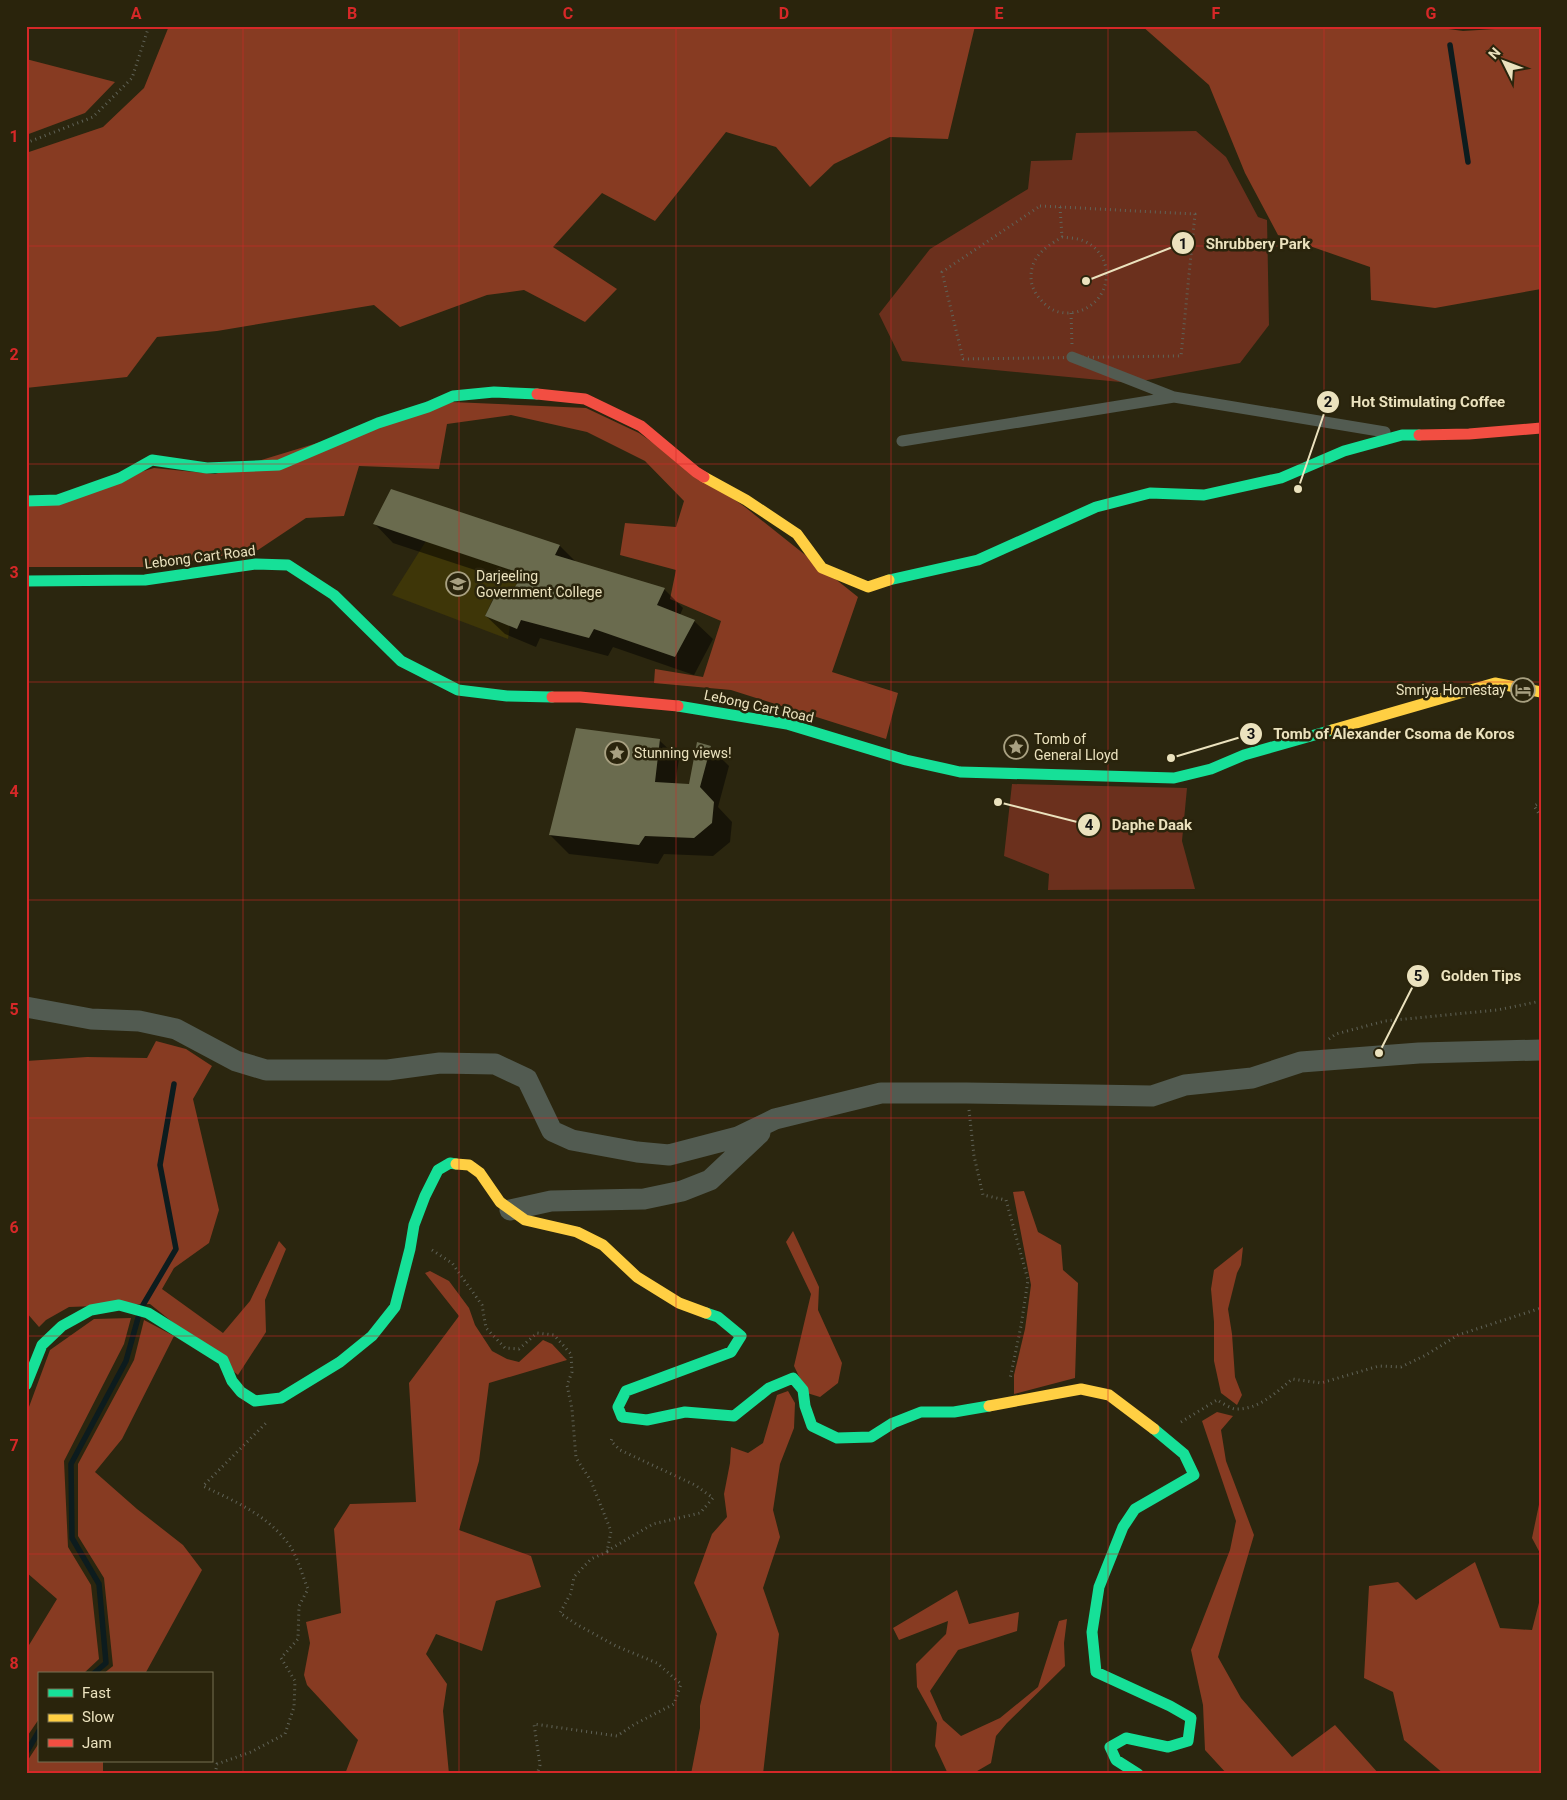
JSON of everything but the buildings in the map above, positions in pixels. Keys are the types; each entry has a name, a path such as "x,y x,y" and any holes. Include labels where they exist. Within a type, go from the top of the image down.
{"main road":[{"path":"26,501 58,500 120,478 152,460 207,468 279,465 378,423 428,407 453,396 518,392 585,400 641,426 696,472 746,500 797,534 822,568 868,587 896,576 978,560 1096,507 1150,493 1204,496 1281,478 1344,451 1402,435 1469,434 1541,428"},
{"name":"Lebong Cart Road","path":"26,581 146,580 256,564 288,565 334,595 401,661 458,690 507,696 580,697 663,703 786,724 906,760 960,772 1174,778 1211,769 1244,755 1495,683 1541,692"},
{"path":"26,1385 42,1345 62,1326 92,1310 119,1304 148,1313 223,1360 232,1381 241,1392 255,1401 281,1398 340,1362 372,1336 395,1307 410,1249 414,1225 425,1196 438,1170 450,1163 469,1165 480,1173 500,1202 525,1220 577,1232 603,1244 637,1277 679,1303 718,1317 740,1336 731,1352 626,1391 618,1407 622,1417 648,1420 685,1412 734,1416 769,1388 793,1378 803,1390 812,1426 837,1438 871,1437 893,1423 921,1412 954,1412 1081,1389 1109,1395 1184,1454 1194,1475 1134,1510 1122,1527 1099,1587 1092,1632 1096,1672 1170,1706 1191,1718 1188,1741 1168,1747 1126,1738 1110,1747 1116,1760 1138,1774"}],"street":[{"path":"26,1007 91,1019 139,1021 176,1029 236,1061 266,1070 388,1070 440,1064 495,1064 527,1079 552,1131 572,1140 637,1152 669,1155 738,1137 775,1119 881,1094 966,1092 1152,1096 1185,1084 1252,1078 1301,1062 1419,1053 1541,1050"},
{"path":"510,1210 552,1201 644,1199 682,1191 710,1180 775,1119"}],"lane":[{"path":"1072,356 1174,397 1402,435"},
{"path":"902,441 1174,397"}],"path":[{"path":"26,143 93,117 132,78 149,26"},
{"path":"1040,206 1060,207 1195,214 1181,356 963,359 942,272 1040,206"},
{"path":"1060,207 1062,237"},
{"path":"1062,237 1085,242 1096,249 1102,258 1106,271 1106,282 1102,294 1094,304 1083,311 1071,313 1062,313 1050,309 1034,292 1031,279 1036,257 1045,247 1062,237"},
{"path":"1071,313 1072,356"},
{"path":"1541,802 1534,806 1541,817"},
{"path":"1301,1062 1336,1034 1385,1021 1497,1010 1541,1002"},
{"path":"966,1092 974,1156 983,1195 1006,1200 1028,1280 1021,1326 1011,1371 1009,1402"},
{"path":"410,1249 428,1248 452,1263 482,1305 486,1328 505,1348 519,1349 537,1333 554,1335 571,1354 572,1372 567,1386 572,1409 576,1458 591,1480 608,1524 610,1532 606,1552"},
{"path":"1153,1428 1182,1422 1217,1400 1234,1409 1254,1407 1292,1379 1321,1383 1379,1366 1401,1367 1426,1355 1458,1335 1541,1308"},
{"path":"537,1774 540,1765 534,1724 617,1736 635,1724 674,1704 681,1684 657,1663 616,1646 560,1613 571,1593 574,1576 590,1559 606,1552 653,1524 700,1512 713,1498 695,1485 620,1450 611,1441 622,1417"},
{"path":"215,1774 216,1764 251,1752 285,1734 294,1707 295,1681 281,1658 298,1639 299,1606 308,1589 291,1547 267,1520 242,1504 203,1486 272,1419"}],"shaded area":[{"path":"169,26 975,26 948,139 890,137 834,164 810,187 776,147 726,132 655,221 602,193 553,247 617,289 585,322 524,290 487,295 400,327 374,305 217,331 157,337 127,377 26,388 26,153 103,127 144,88"},
{"path":"1142,26 1427,26 1463,31 1541,26 1541,289 1435,308 1371,300 1370,267 1278,235 1245,173 1209,85"},
{"path":"26,59 115,82 85,113 26,135"},
{"path":"1196,131 1226,157 1258,217 1267,220 1269,325 1240,363 1131,383 902,361 879,314 930,249 1028,189 1031,161 1072,160 1076,133"},
{"path":"452,402 586,408 639,433 745,507 858,597 832,672 898,693 886,739 731,690 654,683 655,669 703,677 721,621 670,599 676,570 620,555 625,523 676,527 684,501 645,461 587,432 511,415 447,424 439,469 359,466 344,516 306,518 258,550 153,567 26,567 26,506 154,468 215,474"},
{"name":"Darjeeling Government College","path":"426,541 523,574 508,598 495,594 485,616 510,626 508,639 392,595"},
{"path":"1012,784 1187,788 1182,841 1195,889 1048,890 1049,874 1004,856"},
{"path":"156,1041 186,1049 212,1066 193,1099 219,1210 209,1243 174,1268 162,1289 223,1333 250,1301 279,1241 286,1249 265,1300 266,1332 238,1375 150,1304 69,1307 46,1320 39,1327 26,1312 26,1061 87,1057 147,1058"},
{"path":"1024,1191 1038,1232 1061,1245 1063,1270 1078,1283 1075,1378 1014,1394 1014,1375 1025,1329 1031,1285 1013,1192"},
{"path":"793,1231 819,1287 818,1310 842,1363 838,1383 820,1397 807,1393 794,1366 811,1294 786,1242"},
{"path":"1243,1247 1241,1265 1237,1273 1228,1309 1235,1377 1242,1395 1237,1405 1221,1393 1214,1361 1214,1322 1211,1289 1214,1270"},
{"path":"430,1271 449,1281 469,1308 475,1325 492,1351 507,1359 519,1362 543,1340 552,1344 567,1360 489,1383 479,1461 459,1530 531,1556 541,1587 496,1601 482,1651 436,1634 426,1654 447,1684 443,1711 449,1774 345,1774 358,1740 307,1685 304,1675 310,1643 306,1622 341,1613 334,1529 350,1504 416,1502 409,1383 459,1316 425,1273"},
{"path":"131,1318 124,1344 64,1461 68,1547 91,1585 99,1659 85,1672 38,1672 38,1720 26,1738 26,1650 57,1599 26,1572 26,1415 50,1350 94,1319"},
{"path":"144,1320 174,1336 122,1439 95,1472 137,1509 183,1545 202,1570 146,1672 106,1672 113,1666 104,1578 78,1536 78,1464 134,1360"},
{"path":"788,1391 795,1403 794,1428 780,1464 773,1510 780,1537 763,1588 779,1634 763,1774 691,1774 700,1728 700,1706 717,1634 694,1583 712,1534 727,1517 724,1494 731,1447 748,1453 763,1443 777,1395"},
{"path":"1217,1412 1233,1416 1221,1430 1226,1461 1254,1535 1218,1657 1241,1698 1292,1757 1335,1725 1379,1774 1227,1774 1205,1750 1203,1705 1191,1650 1230,1550 1236,1521 1202,1421"},
{"path":"1541,1495 1541,1555 1532,1538"},
{"path":"1475,1562 1500,1628 1532,1630 1541,1595 1541,1774 1444,1774 1404,1740 1393,1692 1364,1678 1369,1586 1398,1582 1416,1600"},
{"path":"957,1590 969,1624 1019,1612 1017,1631 958,1650 930,1691 943,1720 961,1736 1000,1718 1038,1687 1059,1621 1067,1619 1064,1643 1065,1666 996,1736 991,1763 972,1774 948,1774 935,1746 937,1723 917,1687 916,1664 946,1634 948,1621 899,1640 893,1628"},
{"path":"38,1745 38,1762 103,1762 103,1774 26,1774 26,1763"}],"waterway":[{"path":"1450,45 1468,162"},
{"path":"143,1305 176,1249 160,1165 174,1084"},
{"path":"95,1672 106,1663 99,1584 72,1538 71,1464 126,1361 138,1318"},
{"path":"26,1753 38,1733"}],"traffic: fast":[{"path":"26,501 58,500 120,478 152,460 207,468 279,465 378,423 428,407 453,396 494,392 537,394"},
{"path":"889,580 978,560 1096,507 1150,493 1204,495 1281,478 1344,451 1402,435 1419,435"},
{"path":"26,581 145,580 256,564 288,565 334,595 401,661 458,690 507,696 552,697"},
{"path":"678,706 787,724 906,760 960,772 1174,778 1211,769 1244,755 1332,730"},
{"path":"26,1385 42,1345 62,1326 91,1310 119,1305 148,1313 223,1360 232,1381 241,1392 255,1401 281,1398 340,1362 372,1336 395,1307 410,1249 414,1225 425,1196 438,1170 450,1163 456,1164"},
{"path":"706,1313 718,1317 741,1336 731,1352 626,1391 618,1407 622,1417 647,1420 685,1412 734,1416 769,1388 793,1378 803,1390 805,1406 812,1426 837,1438 871,1437 893,1423 921,1412 954,1412 989,1406"},
{"path":"1138,1774 1116,1760 1110,1747 1126,1738 1168,1747 1188,1741 1191,1718 1170,1706 1096,1672 1092,1632 1099,1587 1123,1527 1135,1509 1194,1475 1184,1454 1154,1429"}],"traffic: slow":[{"path":"704,477 746,500 797,534 822,568 868,587 889,580"},
{"path":"1332,730 1495,683 1541,692"},
{"path":"456,1164 469,1165 480,1173 500,1202 525,1220 577,1232 603,1245 637,1277 679,1303 706,1313"},
{"path":"989,1406 1081,1389 1109,1395 1154,1429"}],"traffic: jam":[{"path":"537,394 585,399 641,426 704,477"},
{"path":"1419,435 1469,434 1541,428"},
{"path":"552,697 580,697 678,706"}],"place":[{"name":"Shrubbery Park","path":"1086,281"},
{"name":"Hot Stimulating Coffee","path":"1298,489"},
{"name":"Darjeeling Government College","path":"458,584"},
{"name":"Smriya Homestay","path":"1523,690"},
{"name":"Tomb of General Lloyd","path":"1016,747"},
{"name":"Stunning views!","path":"617,753"},
{"name":"Tomb of Alexander Csoma de Koros","path":"1171,758"},
{"name":"Daphe Daak","path":"998,802"},
{"name":"Golden Tips","path":"1379,1053"}]}
